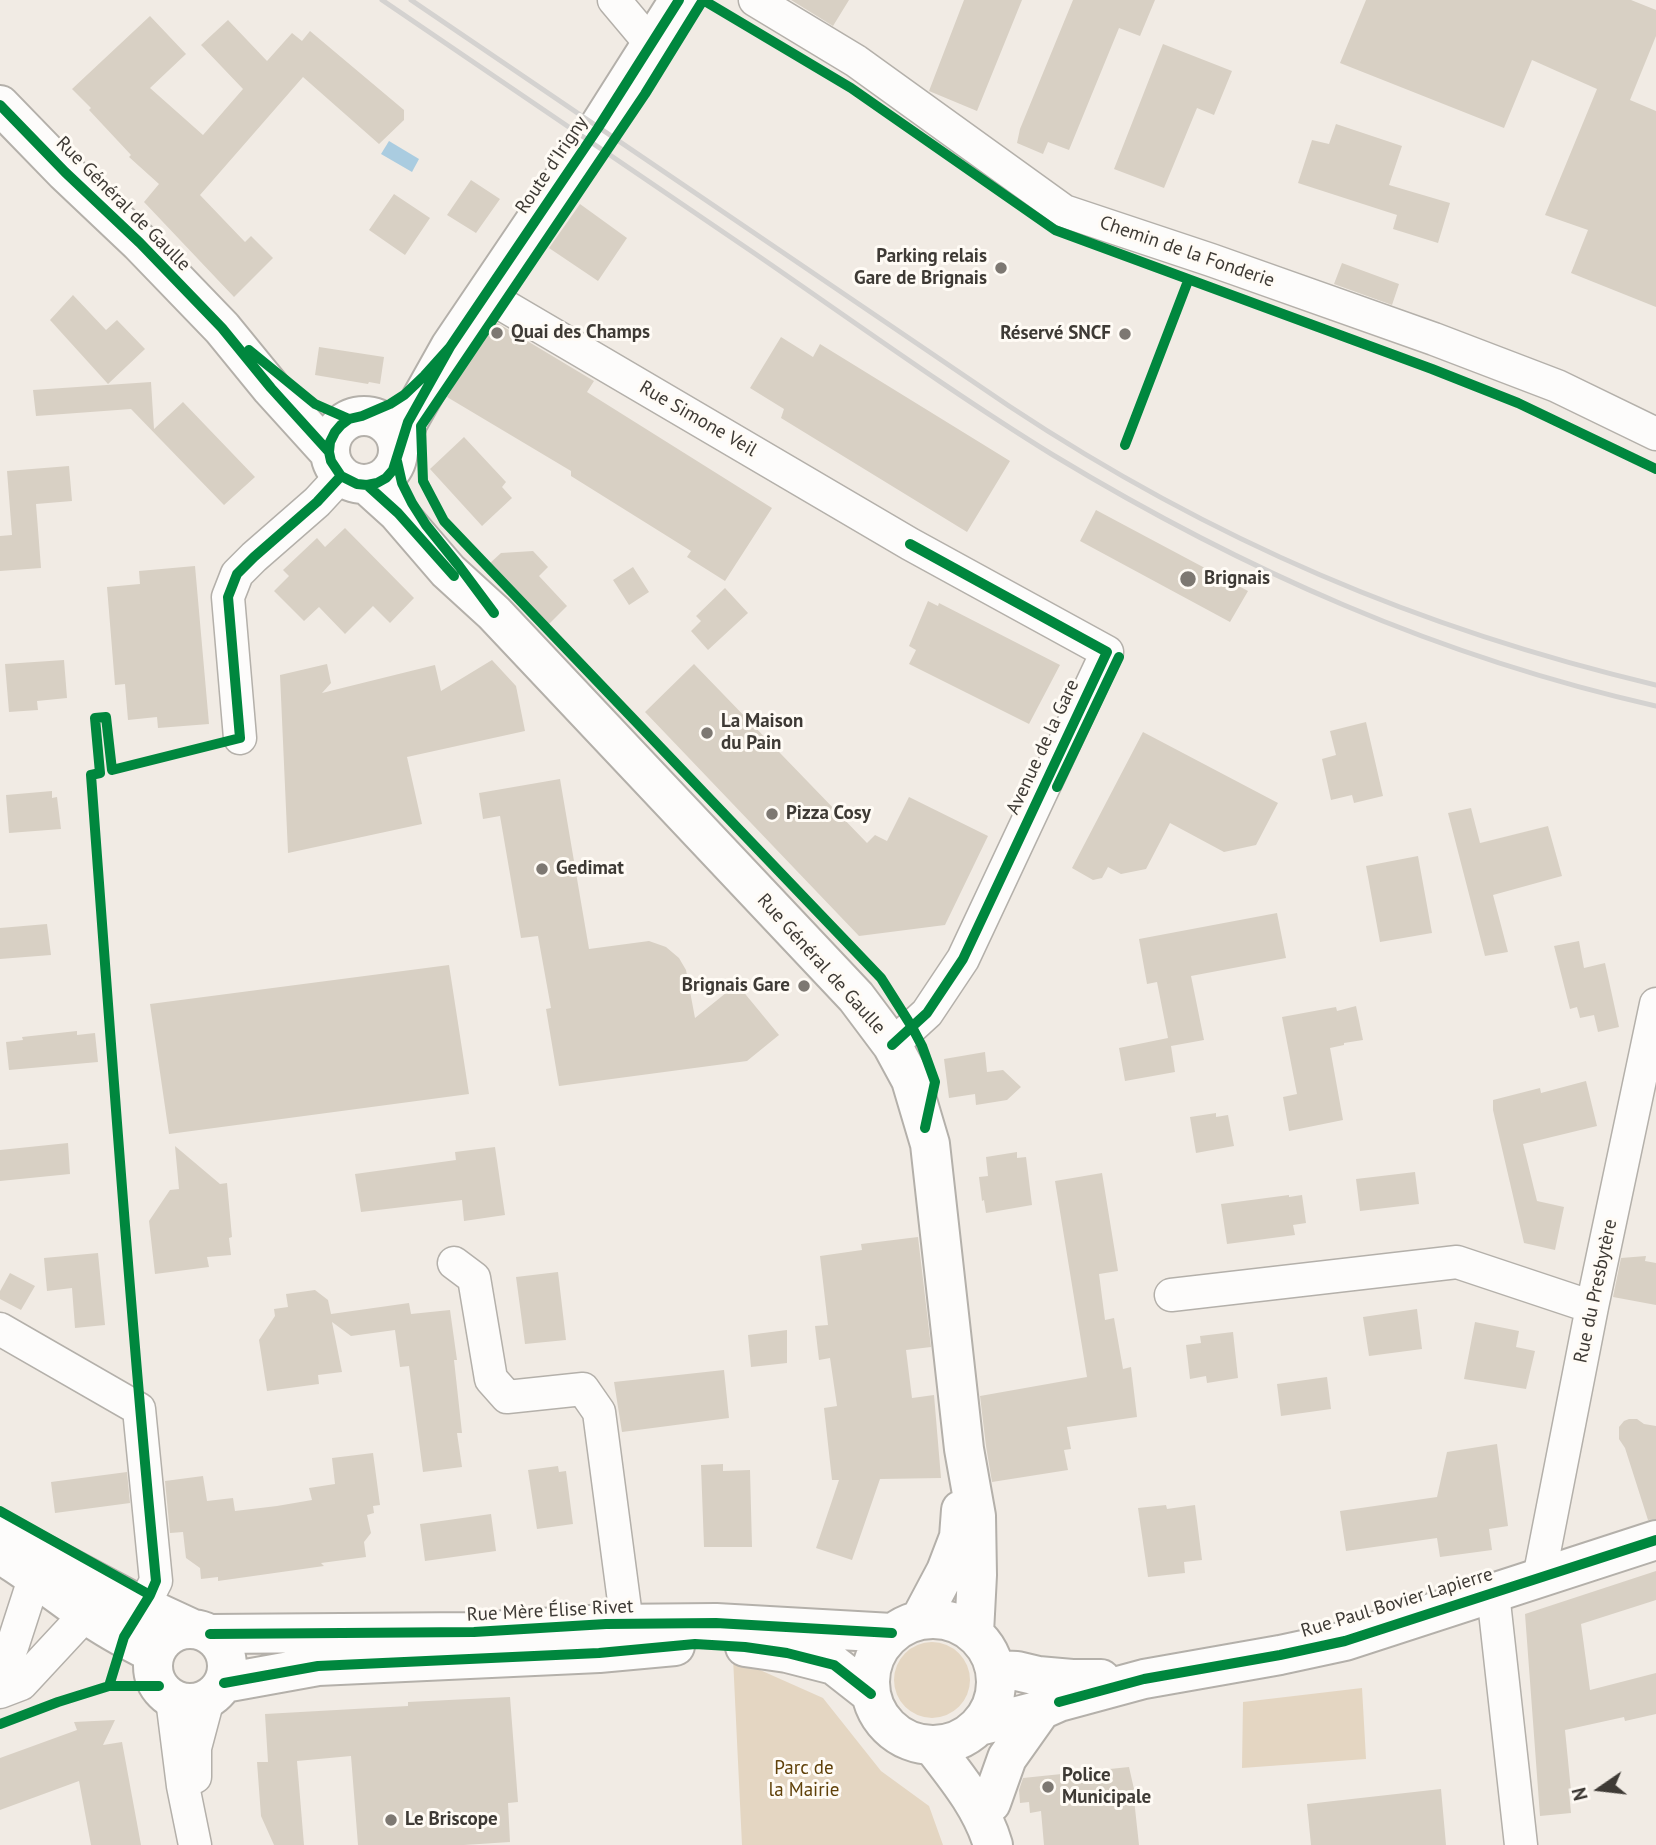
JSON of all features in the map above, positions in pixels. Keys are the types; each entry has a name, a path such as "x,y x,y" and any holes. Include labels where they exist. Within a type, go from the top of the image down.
{"main road":[{"name":"Route d'Irigny","path":"398,454 408,422 450,347 594,135 679,0"},
{"name":"Rue Général de Gaulle","path":"0,105 222,328 271,388 346,471 398,513 448,570 494,613 856,997 892,1045 911,1080 930,1144 964,1449 976,1516 974,1633"},
{"name":"Rue Général de Gaulle","path":"222,328 315,404 356,417"},
{"name":"Route d'Irigny","path":"356,417 390,404 404,395 450,347"},
{"path":"356,417 373,417 390,428 396,437 398,454 393,470 377,483 346,471 330,442 341,425 356,417"},
{"name":"Rue Général de Gaulle","path":"398,454 402,483 419,514 494,613"},
{"name":"Rue Général de Gaulle","path":"906,1626 946,1571 959,1537 964,1449"},
{"name":"Rue Mère Élise Rivet","path":"0,1531 135,1602 201,1632 461,1632 627,1624 716,1623 906,1626"},
{"name":"Rue Paul Bovier Lapierre","path":"1144,1679 1345,1642 1656,1540"},
{"path":"0,1555 35,1576 86,1614 155,1654"},
{"path":"35,1576 62,1576 100,1597 135,1602"},
{"path":"1004,1845 984,1787 975,1729 990,1709 996,1690 995,1670 988,1650 974,1633 958,1623 939,1618 906,1626 881,1646 870,1677 871,1694 878,1714 893,1730 911,1741 932,1745 959,1740 975,1729 1041,1710 1059,1702 1144,1679"},
{"path":"201,1694 227,1672 224,1651 218,1641 201,1632 181,1630 161,1643 155,1654 154,1675 159,1686 201,1694 318,1666 599,1653 695,1644 787,1653 834,1665 871,1694"},
{"path":"995,1670 1072,1679 1144,1679"},
{"path":"991,1803 1007,1758 1041,1710"},
{"path":"932,1745 968,1792 993,1845"}],"street":[{"path":"614,0 651,44"},
{"name":"Chemin de la Fonderie","path":"755,0 856,61 1064,211 1434,339 1557,386 1656,434"},
{"name":"Rue Simone Veil","path":"486,295 910,544"},
{"path":"240,738 228,597 237,574 317,502 346,471"},
{"name":"Avenue de la Gare","path":"892,1045 927,1013 964,959 1107,652 910,544"},
{"name":"Rue du Presbytère","path":"1539,1578 1592,1307 1656,1004"},
{"path":"1171,1295 1457,1262 1592,1307"},
{"name":"Rue Mère Élise Rivet","path":"454,1263 474,1278 491,1379 507,1397 583,1389 599,1412 627,1624"},
{"path":"0,1329 139,1409 156,1580 135,1602"},
{"path":"0,1676 35,1576"},
{"path":"1493,1593 1521,1845"},
{"path":"0,1692 21,1684 86,1614"},
{"path":"197,1845 183,1786 201,1694"}],"green space":[{"path":"932,1642 947,1645 959,1653 967,1665 970,1680 967,1695 959,1707 947,1715 932,1718 917,1715 905,1707 897,1695 894,1680 897,1665 905,1653 917,1645"},
{"name":"Parc de la Mairie","path":"733,1658 823,1698 881,1771 929,1806 943,1845 742,1845"},
{"path":"1362,1688 1366,1759 1242,1768 1243,1702"}],"water":[{"path":"389,141 419,159 412,172 381,154"}],"building":[{"path":"791,0 849,0 833,26"},
{"path":"964,0 1022,0 977,111 929,91"},
{"path":"1073,0 1155,0 1140,36 1119,28 1069,150 1048,142 1043,154 1017,143 1020,129"},
{"path":"1366,0 1631,0 1656,10 1656,36 1630,100 1656,111 1656,307 1571,273 1588,230 1545,215 1597,89 1532,60 1504,128 1340,63"},
{"path":"150,16 186,54 150,88 203,135 243,89 201,45 228,20 267,61 292,33 302,41 310,31 404,110 404,120 379,144 303,77 200,195 245,242 251,236 273,258 234,297 144,202 159,184 129,157 131,155 72,89"},
{"path":"1163,44 1232,71 1214,115 1197,108 1164,188 1114,169"},
{"path":"1336,124 1402,146 1389,185 1450,203 1438,243 1393,229 1397,215 1298,183 1312,140 1329,144"},
{"path":"471,180 500,199 476,233 447,215"},
{"path":"394,194 430,218 405,255 369,230"},
{"path":"580,204 627,238 598,281 549,248"},
{"path":"1342,263 1399,284 1392,305 1334,284"},
{"path":"73,295 106,330 117,320 145,349 108,384 50,320"},
{"path":"494,321 594,381 587,392 772,508 725,581 687,557 691,551 571,476 571,471 447,397"},
{"path":"781,337 813,357 820,344 1010,461 967,532 781,418 784,409 750,388"},
{"path":"319,347 384,357 380,384 315,375"},
{"path":"151,382 154,429 183,402 255,477 224,505 131,409 36,416 33,390"},
{"path":"464,437 506,482 502,487 512,498 482,526 430,469"},
{"path":"69,466 72,501 36,504 41,568 0,571 0,536 12,535 7,471"},
{"name":"Brignais","path":"1096,510 1248,591 1230,622 1080,541"},
{"path":"345,528 414,598 390,623 373,606 345,634 319,607 304,621 274,591 289,576 283,570 317,538 325,547"},
{"path":"533,551 548,567 539,576 567,606 548,625 489,564 501,553"},
{"path":"195,566 209,724 158,728 157,717 128,720 125,684 115,685 107,587 140,584 139,571"},
{"path":"633,567 649,592 629,605 613,580"},
{"path":"725,588 748,613 708,650 691,631 701,621 696,616"},
{"path":"928,601 938,606 939,603 1060,665 1029,724 909,664 916,650 909,646"},
{"path":"64,660 67,698 37,701 38,710 9,712 5,664"},
{"path":"492,660 516,686 525,731 407,757 422,824 288,853 280,675 327,664 331,683 322,693 435,665 441,691"},
{"path":"694,664 867,843 875,835 887,841 909,797 988,836 945,925 859,936 645,712"},
{"path":"1366,722 1383,796 1354,803 1352,795 1331,800 1322,759 1336,755 1330,731"},
{"path":"1143,732 1278,803 1256,845 1224,852 1170,823 1146,869 1121,874 1108,867 1102,878 1093,880 1072,868"},
{"path":"560,779 589,949 649,941 666,947 679,958 686,970 695,1018 737,984 779,1035 747,1061 559,1086 546,1009 551,1008 538,936 521,938 500,816 483,819 479,793"},
{"path":"52,791 52,798 57,797 61,829 9,833 6,795"},
{"path":"1471,808 1480,843 1548,826 1562,876 1493,895 1508,952 1485,956 1448,813"},
{"path":"1418,856 1432,933 1380,942 1366,866"},
{"path":"1277,913 1286,958 1191,976 1204,1040 1171,1046 1175,1072 1125,1081 1119,1048 1168,1038 1157,982 1147,984 1139,939"},
{"path":"47,924 51,955 0,959 0,928"},
{"path":"1579,941 1584,968 1605,963 1619,1027 1598,1032 1594,1015 1580,1018 1577,1007 1570,1009 1554,946"},
{"path":"449,965 469,1094 169,1134 150,1004"},
{"path":"1356,1006 1363,1040 1330,1048 1343,1120 1289,1131 1283,1097 1297,1094 1282,1017 1336,1007 1337,1011"},
{"path":"77,1031 77,1035 95,1033 98,1062 9,1070 6,1042 23,1040 22,1037"},
{"path":"985,1052 987,1072 1003,1070 1021,1087 1007,1100 976,1105 975,1094 949,1098 944,1059"},
{"path":"1586,1081 1597,1126 1523,1144 1537,1201 1564,1207 1555,1250 1524,1243 1493,1110 1493,1100 1540,1088 1541,1093"},
{"path":"1216,1113 1216,1117 1228,1115 1234,1146 1196,1153 1190,1117"},
{"path":"68,1143 70,1174 0,1181 0,1150"},
{"path":"175,1146 220,1184 227,1183 231,1255 207,1257 209,1267 155,1274 149,1221 170,1190 179,1189"},
{"path":"495,1147 505,1215 464,1221 462,1200 361,1212 355,1174 456,1160 455,1152"},
{"path":"1017,1152 1017,1158 1026,1157 1032,1205 986,1213 979,1177 988,1176 986,1157"},
{"path":"1415,1172 1419,1204 1360,1211 1356,1179"},
{"path":"1102,1173 1118,1271 1099,1274 1105,1320 1114,1318 1123,1369 1131,1367 1137,1417 1067,1427 1071,1449 1064,1450 1068,1470 992,1482 980,1396 1087,1377 1055,1181"},
{"path":"1302,1195 1306,1223 1293,1225 1295,1235 1227,1244 1221,1204"},
{"path":"918,1237 931,1347 906,1350 912,1398 934,1395 941,1478 880,1479 852,1560 816,1548 839,1480 832,1480 824,1408 837,1406 830,1358 819,1360 815,1326 828,1325 820,1256 862,1250 861,1244"},
{"path":"98,1253 105,1325 75,1328 72,1288 47,1291 44,1258"},
{"path":"1646,1256 1645,1261 1656,1263 1656,1305 1613,1297 1621,1258"},
{"path":"558,1272 566,1340 525,1344 516,1277"},
{"path":"10,1273 35,1286 21,1310 0,1299 0,1291"},
{"path":"315,1290 328,1300 331,1314 409,1303 411,1314 450,1310 457,1360 454,1360 462,1433 457,1433 462,1467 423,1472 409,1366 400,1367 395,1330 351,1336 332,1322 342,1372 318,1375 319,1384 267,1391 259,1340 275,1316 274,1309 288,1307 286,1294"},
{"path":"1417,1309 1422,1349 1369,1356 1363,1317"},
{"path":"1475,1322 1519,1331 1516,1347 1535,1351 1526,1389 1464,1379"},
{"path":"787,1330 787,1363 751,1367 748,1335"},
{"path":"1233,1332 1238,1378 1207,1383 1206,1376 1190,1379 1186,1345 1201,1343 1200,1336"},
{"path":"724,1370 729,1418 622,1432 614,1382"},
{"path":"1327,1377 1331,1409 1281,1416 1277,1384"},
{"path":"1629,1419 1656,1426 1656,1519 1648,1520 1625,1448 1619,1439 1619,1427"},
{"path":"1497,1444 1508,1526 1489,1529 1492,1550 1440,1557 1437,1538 1346,1551 1340,1511 1437,1497 1447,1452"},
{"path":"373,1453 380,1505 373,1506 374,1513 367,1515 371,1533 364,1542 366,1557 321,1563 324,1566 218,1581 218,1577 201,1579 200,1568 186,1558 183,1532 170,1533 165,1481 203,1476 207,1501 233,1498 235,1511 277,1506 312,1500 309,1488 335,1484 332,1458"},
{"path":"723,1464 723,1471 750,1470 752,1547 704,1547 701,1465"},
{"path":"558,1466 559,1472 566,1471 573,1524 537,1529 528,1470"},
{"path":"127,1472 130,1503 55,1513 51,1482"},
{"path":"1166,1505 1167,1509 1195,1505 1202,1560 1184,1562 1185,1573 1148,1577 1138,1508"},
{"path":"491,1514 496,1551 425,1561 420,1524"},
{"path":"1656,1571 1656,1600 1581,1624 1590,1690 1656,1673 1656,1714 1625,1721 1624,1717 1565,1730 1571,1813 1540,1816 1525,1614"},
{"path":"510,1697 518,1802 508,1803 510,1842 358,1845 351,1756 297,1761 304,1845 274,1845 261,1816 257,1762 268,1762 265,1714"},
{"path":"115,1720 103,1745 122,1742 141,1845 91,1845 79,1781 0,1810 0,1758 77,1730 74,1722"},
{"path":"1129,1767 1134,1789 1139,1845 1044,1845 1041,1811 1030,1813 1029,1802 1020,1803 1019,1790 1023,1778"},
{"path":"1441,1789 1446,1845 1311,1845 1307,1804"}],"railway":[{"path":"382,0 902,356 1053,455 1125,497 1270,572 1420,635 1576,686 1656,706"},
{"path":"411,0 1009,406 1162,498 1320,575 1401,607 1484,637 1656,685"}],"cycle path":[{"path":"450,347 404,395 390,404 349,419 335,432 329,452 331,461 341,476 357,484 367,485 386,478 393,470 408,422 450,347 598,128 679,0"},
{"path":"925,1128 935,1082 922,1046 881,978 444,521 423,481 421,426 645,94 703,0 851,88 1055,230 1518,403 1656,469"},
{"path":"0,105 222,328 271,388 329,452"},
{"path":"1125,445 1188,281"},
{"path":"249,350 315,404 349,419"},
{"path":"397,461 402,483 426,525 494,613"},
{"path":"109,1686 124,1637 156,1581 129,1279 91,775 100,773 95,718 106,717 112,770 240,738 228,597 237,574 317,502 341,476"},
{"path":"367,485 398,513 454,576"},
{"path":"892,1045 927,1013 963,959 1107,652 910,544"},
{"path":"1057,787 1119,657"},
{"path":"0,1511 150,1595"},
{"path":"1059,1702 1144,1679 1345,1641 1656,1540"},
{"path":"210,1634 474,1632 606,1624 716,1623 892,1633"},
{"path":"224,1683 318,1666 599,1653 695,1644 787,1653 834,1665 871,1694"},
{"path":"0,1724 109,1686 159,1686"}],"place":[{"name":"Parking relais Gare de Brignais","path":"1001,268"},
{"name":"Quai des Champs","path":"497,333"},
{"name":"Réservé SNCF","path":"1125,334"},
{"name":"Brignais","path":"1188,579"},
{"name":"La Maison du Pain","path":"707,733"},
{"name":"Pizza Cosy","path":"772,814"},
{"name":"Gedimat","path":"542,869"},
{"name":"Brignais Gare","path":"804,986"},
{"name":"Police Municipale","path":"1048,1787"},
{"name":"Le Briscope","path":"391,1820"}]}
